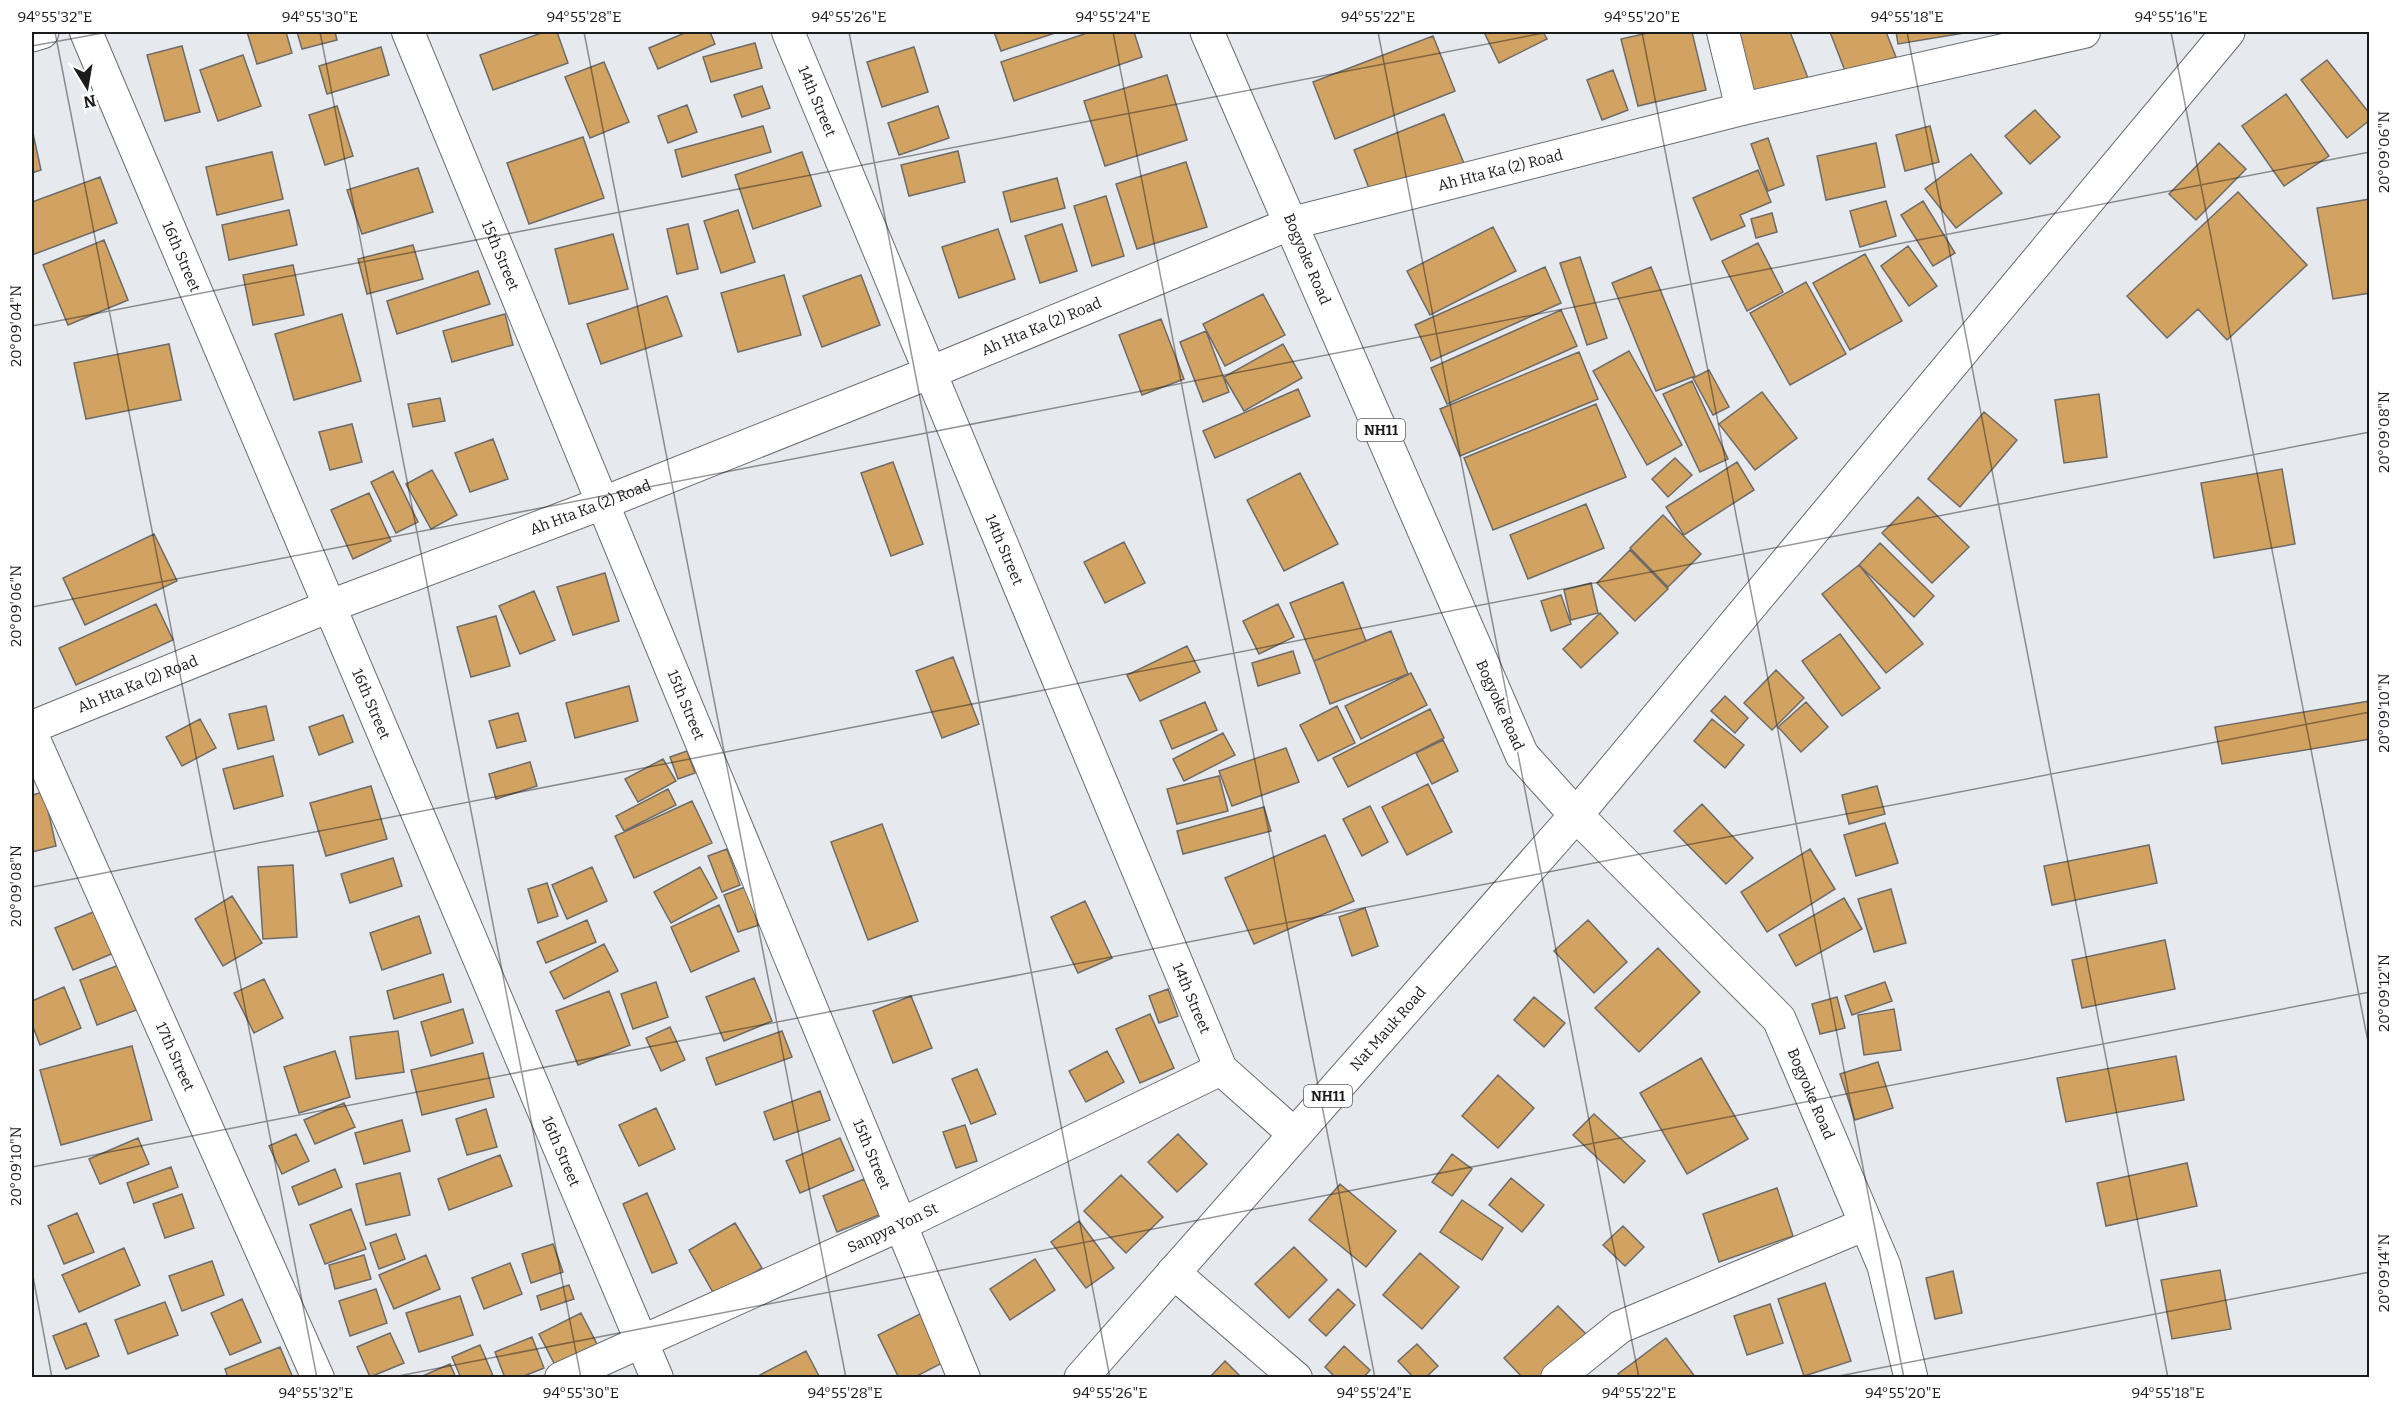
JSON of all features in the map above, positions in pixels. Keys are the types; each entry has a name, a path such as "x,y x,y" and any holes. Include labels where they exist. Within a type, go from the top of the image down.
{"main road":[{"path":"32,35 42,32"},
{"name":"Bogyoke Road","path":"1207,32 1522,755 1576,815 1779,1019 1884,1266 1911,1377"},
{"name":"Nat Mauk Road","path":"1081,1377 1576,815 2228,32"},
{"path":"2197,67 2251,32"}],"street":[{"name":"16th Street","path":"86,32 657,1377"},
{"name":"15th Street","path":"408,32 964,1377"},
{"name":"14th Street","path":"788,32 1221,1069"},
{"path":"1723,32 1742,109"},
{"name":"Ah Hta Ka (2) Road","path":"32,727 330,606 603,503 929,373 1292,223 1742,109 2084,32"},
{"name":"17th Street","path":"32,735 318,1377"},
{"path":"1221,1069 1294,1134"},
{"name":"Sanpya Yon St","path":"561,1377 900,1225 1221,1069"},
{"path":"1557,1377 1620,1327 1866,1224"},
{"path":"1173,1272 1296,1377"}],"building":[{"path":"247,32 286,32 292,53 257,64"},
{"path":"297,32 335,32 337,40 302,49"},
{"path":"544,32 557,32 568,63 493,90 480,55"},
{"path":"687,32 710,32 715,44 658,69 649,48"},
{"path":"994,32 1058,32 1001,51"},
{"path":"1090,32 1134,32 1142,57 1014,101 1001,62"},
{"path":"1484,32 1543,32 1547,39 1499,63"},
{"path":"1652,32 1692,32 1706,90 1638,106 1621,39"},
{"path":"1738,32 1790,32 1808,78 1757,98 1733,34"},
{"path":"1830,32 1886,32 1896,57 1847,76"},
{"path":"1896,32 1970,32 1898,44"},
{"path":"1433,36 1455,91 1335,139 1313,82"},
{"path":"755,43 762,68 711,82 703,57"},
{"path":"182,46 200,112 165,121 147,55"},
{"path":"381,47 389,75 327,94 319,66"},
{"path":"914,47 928,92 882,107 867,62"},
{"path":"243,55 261,106 218,121 200,70"},
{"path":"2327,60 2370,114 2370,120 2347,138 2301,80"},
{"path":"604,62 629,122 590,138 565,77"},
{"path":"1613,70 1628,110 1602,120 1587,80"},
{"path":"1167,75 1187,140 1105,166 1084,101"},
{"path":"762,86 770,108 742,117 734,95"},
{"path":"2286,94 2329,156 2284,186 2242,126"},
{"path":"687,105 697,132 668,143 658,116"},
{"path":"337,106 353,156 325,165 309,115"},
{"path":"938,106 949,138 899,155 888,123"},
{"path":"2035,110 2060,137 2030,164 2005,136"},
{"path":"1444,114 1465,166 1374,201 1354,150"},
{"path":"763,126 771,152 682,177 675,150"},
{"path":"1930,126 1939,162 1905,171 1896,135"},
{"path":"32,129 41,170 32,173"},
{"path":"583,137 604,198 529,224 507,163"},
{"path":"1768,138 1784,185 1768,191 1751,144"},
{"path":"1876,143 1885,187 1826,200 1817,156"},
{"path":"2219,143 2246,169 2196,220 2169,194"},
{"path":"958,151 965,182 909,196 901,165"},
{"path":"272,152 283,199 217,215 206,167"},
{"path":"802,152 821,206 753,229 735,175"},
{"path":"1971,154 2002,193 1956,228 1925,189"},
{"path":"1186,162 1207,227 1137,249 1116,184"},
{"path":"418,168 433,212 362,234 347,190"},
{"path":"1758,170 1771,202 1740,215 1745,226 1711,240 1693,198"},
{"path":"100,177 117,223 32,255 32,202"},
{"path":"1057,178 1065,208 1011,222 1003,192"},
{"path":"2238,192 2307,265 2227,340 2198,309 2167,338 2127,296"},
{"path":"1106,196 1124,256 1092,266 1074,206"},
{"path":"2370,199 2370,293 2333,299 2317,208"},
{"path":"1886,201 1896,236 1860,247 1850,211"},
{"path":"1923,201 1955,253 1933,266 1901,215"},
{"path":"289,210 297,245 229,260 222,225"},
{"path":"738,210 755,262 721,273 704,221"},
{"path":"1772,213 1777,232 1756,238 1751,219"},
{"path":"688,224 698,269 677,274 667,229"},
{"path":"1062,224 1077,271 1040,283 1025,236"},
{"path":"1493,227 1516,271 1430,315 1407,271"},
{"path":"998,229 1015,279 959,298 942,247"},
{"path":"613,234 628,289 569,304 555,249"},
{"path":"104,240 128,300 68,325 43,265"},
{"path":"1758,243 1783,292 1747,311 1722,261"},
{"path":"413,245 423,279 367,294 358,259"},
{"path":"1908,246 1937,286 1909,306 1881,266"},
{"path":"1865,254 1902,321 1850,350 1813,283"},
{"path":"1580,257 1607,338 1587,345 1560,263"},
{"path":"293,265 304,315 253,325 243,275"},
{"path":"1545,267 1561,303 1431,361 1415,325"},
{"path":"1651,267 1695,376 1656,391 1612,283"},
{"path":"478,271 490,304 397,334 387,301"},
{"path":"784,275 801,335 738,352 721,293"},
{"path":"861,275 880,325 822,347 803,296"},
{"path":"1806,282 1846,354 1790,385 1750,313"},
{"path":"1263,294 1285,335 1225,366 1203,324"},
{"path":"667,296 682,336 601,364 587,324"},
{"path":"1561,310 1577,346 1447,404 1431,368"},
{"path":"342,314 361,381 294,400 275,334"},
{"path":"505,314 513,345 452,362 443,331"},
{"path":"1161,319 1184,379 1142,395 1119,335"},
{"path":"1206,331 1229,392 1203,402 1180,342"},
{"path":"169,344 181,400 86,419 74,363"},
{"path":"1283,344 1302,378 1244,411 1224,377"},
{"path":"1629,351 1682,445 1647,465 1593,371"},
{"path":"1579,352 1598,399 1460,456 1440,409"},
{"path":"1709,370 1729,407 1713,415 1693,378"},
{"path":"1692,381 1728,459 1700,472 1663,394"},
{"path":"1298,389 1310,416 1215,458 1203,431"},
{"path":"1762,392 1797,438 1755,470 1719,424"},
{"path":"2099,394 2107,457 2064,463 2055,400"},
{"path":"440,398 445,421 413,427 408,404"},
{"path":"1596,404 1626,477 1493,530 1464,458"},
{"path":"1984,412 2017,440 1960,507 1928,479"},
{"path":"352,424 362,462 330,470 319,432"},
{"path":"493,439 508,479 470,492 455,453"},
{"path":"1675,458 1692,475 1668,497 1652,479"},
{"path":"893,462 923,544 891,556 861,473"},
{"path":"1737,462 1754,490 1684,535 1666,507"},
{"path":"2282,469 2295,544 2214,558 2201,483"},
{"path":"432,470 457,515 431,529 406,484"},
{"path":"393,471 418,522 396,533 371,482"},
{"path":"1300,473 1338,544 1284,571 1247,500"},
{"path":"369,493 391,541 353,559 331,510"},
{"path":"1918,497 1969,547 1932,583 1882,533"},
{"path":"1586,504 1604,548 1528,579 1510,535"},
{"path":"1663,515 1701,554 1668,587 1630,548"},
{"path":"154,534 177,581 85,625 63,578"},
{"path":"1124,542 1145,583 1105,603 1084,562"},
{"path":"1880,543 1934,596 1914,617 1859,565"},
{"path":"1630,550 1668,589 1635,621 1597,583"},
{"path":"1859,565 1923,644 1886,673 1822,594"},
{"path":"605,573 619,621 573,635 557,587"},
{"path":"1343,582 1366,641 1314,661 1290,603"},
{"path":"1591,583 1598,613 1571,620 1564,590"},
{"path":"534,591 555,640 520,654 499,606"},
{"path":"1561,595 1571,624 1551,631 1541,601"},
{"path":"156,604 173,640 76,685 59,648"},
{"path":"1278,604 1294,637 1259,654 1243,621"},
{"path":"1600,613 1618,633 1581,668 1563,649"},
{"path":"496,616 510,666 471,677 457,627"},
{"path":"1391,631 1408,674 1330,704 1314,661"},
{"path":"1840,634 1880,688 1842,716 1802,661"},
{"path":"1187,646 1200,672 1140,701 1127,675"},
{"path":"1293,651 1300,673 1258,686 1252,663"},
{"path":"953,657 979,724 942,738 916,671"},
{"path":"1776,670 1804,698 1772,730 1744,703"},
{"path":"1411,673 1427,705 1361,739 1345,706"},
{"path":"629,686 638,721 575,738 566,703"},
{"path":"1725,696 1748,718 1735,733 1711,711"},
{"path":"2370,701 2370,739 2222,764 2215,727"},
{"path":"1205,702 1217,730 1172,749 1160,721"},
{"path":"1806,702 1828,727 1801,752 1778,727"},
{"path":"266,706 274,740 238,749 229,714"},
{"path":"1337,706 1355,743 1318,761 1300,725"},
{"path":"1430,709 1444,738 1348,787 1333,758"},
{"path":"518,713 526,741 497,748 489,721"},
{"path":"343,715 353,742 319,755 309,727"},
{"path":"200,719 216,748 182,766 166,737"},
{"path":"1712,719 1744,745 1725,768 1694,741"},
{"path":"1223,733 1235,755 1184,781 1173,759"},
{"path":"1443,740 1458,771 1432,784 1416,753"},
{"path":"1286,748 1299,782 1232,806 1219,771"},
{"path":"687,751 695,773 678,779 670,757"},
{"path":"273,756 283,796 234,809 223,769"},
{"path":"663,759 676,781 638,802 625,779"},
{"path":"530,762 537,786 496,799 489,774"},
{"path":"1219,776 1228,811 1177,824 1167,789"},
{"path":"1428,784 1452,832 1407,855 1382,807"},
{"path":"371,786 387,839 326,856 310,803"},
{"path":"1877,786 1885,814 1849,824 1842,795"},
{"path":"668,789 676,805 624,831 616,816"},
{"path":"44,792 56,846 32,852 32,795"},
{"path":"692,801 712,843 634,878 615,836"},
{"path":"1702,804 1753,858 1726,884 1674,831"},
{"path":"1370,806 1388,842 1362,856 1343,819"},
{"path":"1264,807 1271,831 1183,854 1177,831"},
{"path":"1885,823 1898,863 1856,876 1844,835"},
{"path":"882,824 918,921 868,940 831,842"},
{"path":"1325,835 1354,901 1254,944 1225,878"},
{"path":"2149,845 2157,883 2052,905 2044,866"},
{"path":"727,849 740,885 722,892 708,856"},
{"path":"1810,849 1835,889 1767,932 1741,892"},
{"path":"393,858 402,886 350,903 341,874"},
{"path":"293,865 297,937 263,939 258,867"},
{"path":"592,867 607,901 567,919 552,885"},
{"path":"700,867 717,898 671,923 654,892"},
{"path":"547,883 558,916 538,923 528,889"},
{"path":"745,887 759,925 738,932 724,895"},
{"path":"1891,889 1906,943 1874,952 1858,899"},
{"path":"232,896 262,943 223,966 195,919"},
{"path":"1844,898 1862,929 1796,966 1779,935"},
{"path":"1085,901 1112,958 1078,973 1051,917"},
{"path":"719,905 739,951 691,972 671,927"},
{"path":"1365,908 1378,946 1352,956 1339,917"},
{"path":"98,910 116,952 73,970 55,928"},
{"path":"419,916 431,953 382,970 370,933"},
{"path":"587,920 596,942 546,963 537,942"},
{"path":"1588,920 1627,962 1594,993 1554,951"},
{"path":"2165,940 2175,989 2082,1008 2072,960"},
{"path":"604,944 618,971 564,999 550,972"},
{"path":"1658,948 1700,992 1639,1052 1595,1008"},
{"path":"119,965 136,1010 97,1025 80,980"},
{"path":"443,974 451,1002 394,1019 387,991"},
{"path":"754,978 772,1021 724,1041 706,997"},
{"path":"264,979 283,1018 254,1033 234,993"},
{"path":"656,982 668,1017 633,1029 621,994"},
{"path":"1885,982 1892,1001 1852,1015 1845,996"},
{"path":"64,987 81,1028 40,1045 32,1024 32,1001"},
{"path":"1168,989 1178,1016 1159,1023 1149,996"},
{"path":"609,991 630,1045 578,1065 556,1011"},
{"path":"911,996 932,1048 893,1063 873,1011"},
{"path":"1534,997 1565,1023 1544,1047 1514,1020"},
{"path":"1837,997 1845,1028 1820,1034 1812,1004"},
{"path":"463,1009 473,1043 431,1056 421,1022"},
{"path":"1894,1009 1901,1050 1864,1055 1858,1015"},
{"path":"1150,1014 1174,1068 1140,1083 1116,1029"},
{"path":"670,1027 685,1060 661,1071 646,1038"},
{"path":"398,1031 404,1072 356,1079 350,1037"},
{"path":"782,1031 792,1057 716,1085 706,1058"},
{"path":"132,1046 152,1120 61,1145 40,1070"},
{"path":"335,1051 350,1097 299,1113 284,1067"},
{"path":"1107,1051 1124,1082 1086,1102 1069,1071"},
{"path":"483,1053 494,1097 422,1115 411,1070"},
{"path":"2176,1056 2184,1100 2066,1122 2057,1078"},
{"path":"1701,1058 1748,1139 1687,1174 1640,1093"},
{"path":"1878,1062 1893,1108 1855,1120 1840,1074"},
{"path":"977,1069 996,1114 971,1124 952,1079"},
{"path":"1498,1075 1534,1108 1498,1148 1462,1116"},
{"path":"820,1091 830,1120 774,1140 764,1112"},
{"path":"344,1103 355,1127 315,1144 304,1120"},
{"path":"656,1108 675,1149 639,1166 619,1125"},
{"path":"486,1109 497,1147 467,1155 456,1119"},
{"path":"1594,1114 1645,1161 1624,1183 1573,1135"},
{"path":"402,1120 410,1151 364,1164 355,1133"},
{"path":"965,1125 977,1161 956,1168 943,1132"},
{"path":"296,1134 309,1161 282,1174 269,1146"},
{"path":"1178,1134 1207,1164 1177,1192 1148,1162"},
{"path":"138,1138 149,1164 100,1184 89,1159"},
{"path":"840,1138 854,1170 800,1193 786,1161"},
{"path":"1452,1154 1472,1169 1452,1196 1432,1182"},
{"path":"500,1155 512,1186 449,1210 438,1179"},
{"path":"2187,1163 2197,1206 2106,1226 2097,1183"},
{"path":"171,1167 178,1187 134,1203 127,1183"},
{"path":"335,1169 342,1187 299,1205 292,1187"},
{"path":"400,1173 410,1215 366,1225 356,1184"},
{"path":"1121,1175 1163,1217 1126,1253 1084,1211"},
{"path":"1511,1178 1544,1205 1522,1232 1489,1205"},
{"path":"864,1179 879,1215 837,1232 823,1196"},
{"path":"1340,1184 1396,1231 1366,1267 1309,1220"},
{"path":"1777,1188 1793,1236 1719,1262 1703,1214"},
{"path":"647,1193 677,1263 652,1273 623,1204"},
{"path":"182,1194 194,1228 165,1238 153,1204"},
{"path":"1462,1200 1503,1228 1482,1260 1440,1232"},
{"path":"351,1209 366,1249 325,1264 310,1225"},
{"path":"77,1213 94,1252 64,1264 48,1226"},
{"path":"1079,1221 1114,1268 1086,1288 1051,1242"},
{"path":"735,1223 762,1268 715,1296 689,1250"},
{"path":"1623,1226 1644,1247 1625,1266 1603,1245"},
{"path":"396,1234 405,1259 379,1269 370,1243"},
{"path":"553,1244 563,1272 531,1283 522,1254"},
{"path":"1294,1247 1327,1280 1289,1318 1255,1284"},
{"path":"124,1248 140,1285 79,1312 62,1275"},
{"path":"1420,1253 1459,1287 1422,1329 1383,1295"},
{"path":"364,1255 371,1279 335,1289 329,1265"},
{"path":"426,1255 440,1289 394,1309 379,1275"},
{"path":"1035,1259 1055,1290 1010,1320 990,1289"},
{"path":"212,1261 224,1295 182,1311 169,1276"},
{"path":"510,1263 522,1294 484,1309 472,1278"},
{"path":"2220,1270 2231,1329 2172,1339 2161,1280"},
{"path":"1953,1271 1962,1313 1935,1319 1926,1278"},
{"path":"1825,1283 1851,1361 1804,1376 1778,1299"},
{"path":"569,1285 574,1299 541,1310 537,1296"},
{"path":"376,1289 387,1323 350,1336 339,1301"},
{"path":"1338,1289 1355,1305 1326,1336 1309,1320"},
{"path":"460,1296 473,1335 419,1352 406,1313"},
{"path":"242,1299 261,1342 230,1355 211,1313"},
{"path":"165,1302 178,1335 128,1354 115,1320"},
{"path":"1770,1304 1783,1343 1747,1355 1734,1316"},
{"path":"1558,1306 1587,1335 1543,1378 1523,1378 1504,1358"},
{"path":"581,1313 598,1346 556,1367 539,1334"},
{"path":"922,1313 946,1361 913,1378 899,1378 878,1335"},
{"path":"86,1323 99,1356 66,1369 53,1336"},
{"path":"390,1333 404,1363 370,1377 357,1347"},
{"path":"532,1337 544,1368 519,1378 505,1378 495,1352"},
{"path":"1666,1338 1696,1378 1621,1378 1618,1374"},
{"path":"1417,1344 1438,1366 1425,1378 1414,1378 1398,1361"},
{"path":"480,1345 494,1378 461,1378 452,1357"},
{"path":"1344,1346 1370,1370 1363,1378 1336,1378 1325,1367"},
{"path":"280,1347 293,1378 228,1378 225,1369"},
{"path":"806,1351 820,1378 762,1378 760,1375"},
{"path":"1225,1361 1242,1378 1209,1378"},
{"path":"450,1364 456,1378 420,1378 420,1377"}]}
